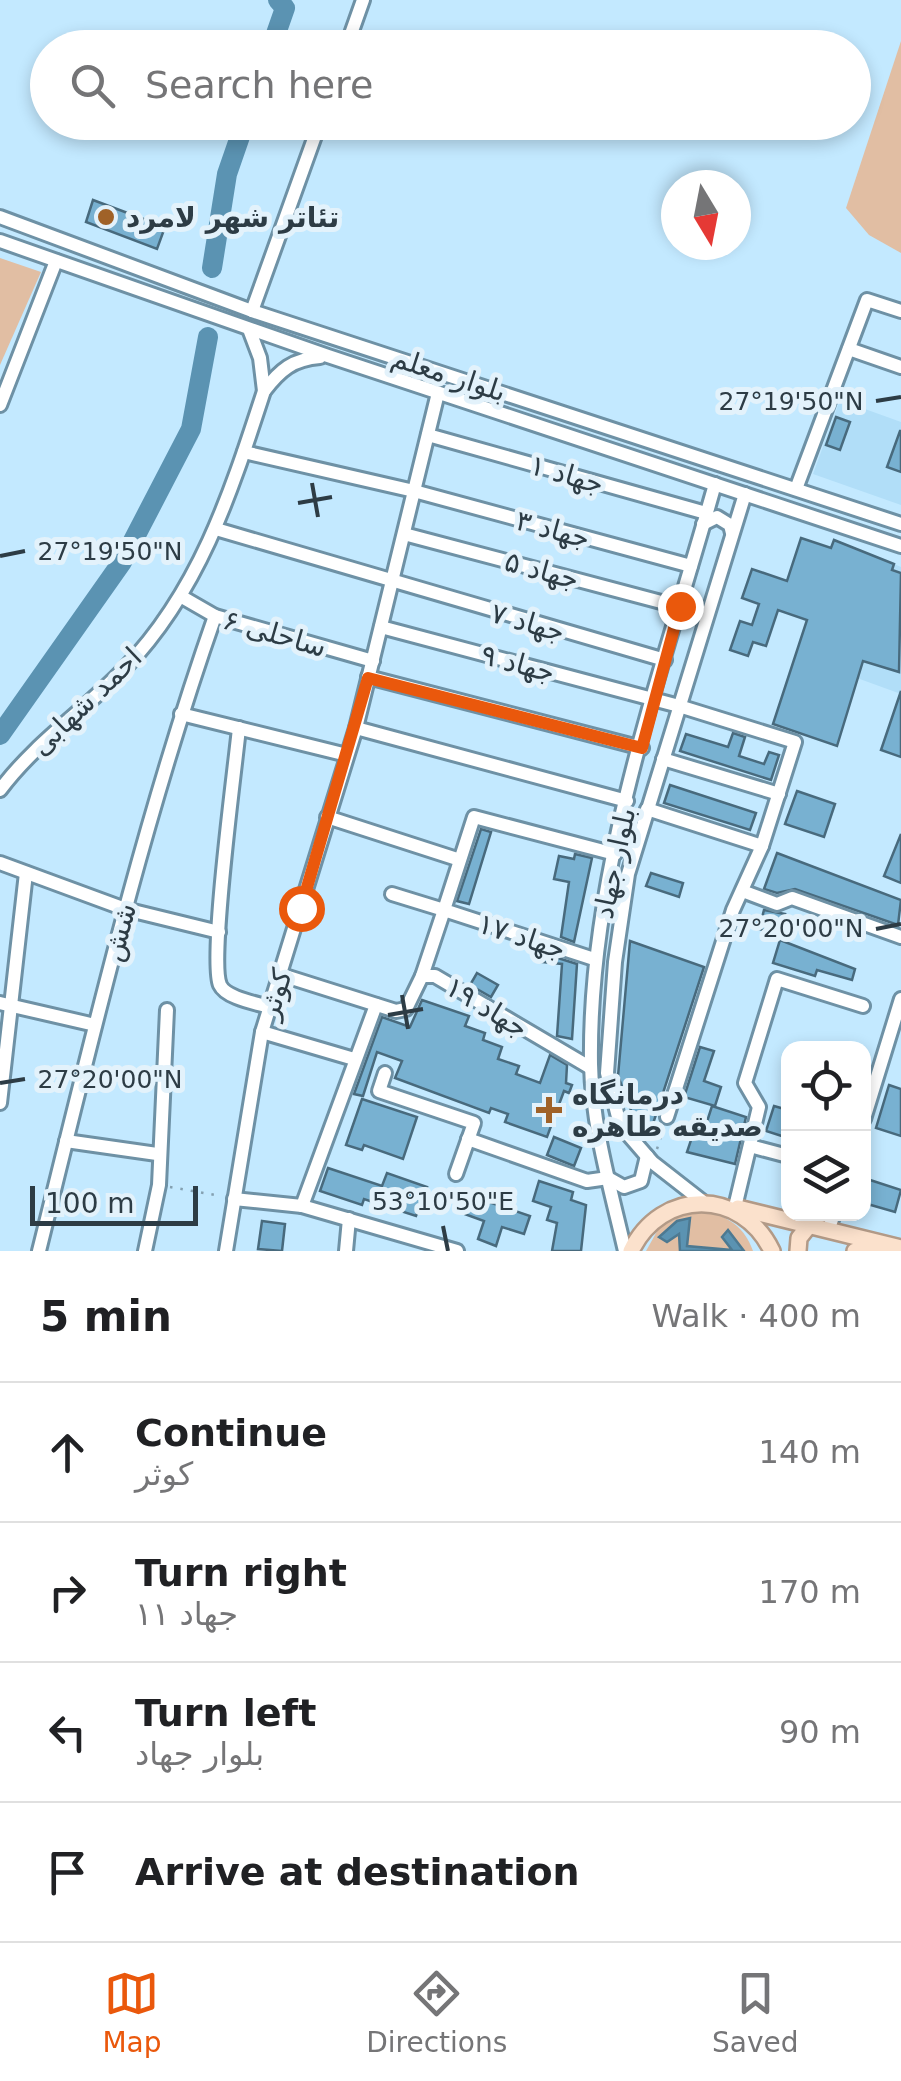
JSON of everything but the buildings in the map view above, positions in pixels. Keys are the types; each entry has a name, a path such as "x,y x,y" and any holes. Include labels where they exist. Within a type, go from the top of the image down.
{"main road":[{"path":"628,1251 660,1214 702,1202 811,1223 832,1221 898,1248"},
{"path":"730,1206 760,1230 772,1251"},
{"path":"798,1251 799,1238 811,1223"},
{"path":"855,1251 898,1248"}],"street":[{"path":"352,30 363,0"},
{"path":"252,310 313,140"},
{"name":"بلوار معلم","path":"0,218 252,310 901,524"},
{"name":"بلوار معلم","path":"0,241 328,356 901,546"},
{"path":"0,405 56,260"},
{"path":"796,489 868,300 901,311"},
{"name":"احمد شهابی","path":"0,790 35,747 124,670 182,597 216,530 264,391 260,358 249,328"},
{"path":"849,350 901,367"},
{"path":"264,391 279,371 302,358 328,356"},
{"name":"کوثر","path":"226,1251 262,1032 356,728 438,393"},
{"path":"550,430 556,409"},
{"name":"جهاد ۱","path":"428,435 705,519 717,517 730,525 732,533"},
{"name":"جهاد ۳","path":"244,452 414,491 691,566"},
{"name":"بلوار جهاد","path":"628,1251 608,1178 591,1068 594,959 627,800 714,484"},
{"name":"بلوار جهاد","path":"702,1202 650,1159 620,1125 607,1073 623,909 647,809 744,494"},
{"name":"جهاد ۷","path":"216,530 664,660"},
{"name":"جهاد ۵","path":"404,534 680,606"},
{"name":"ساحلی ۶","path":"182,597 215,616 372,661"},
{"name":"شش","path":"39,1251 125,909 181,714 215,616"},
{"name":"جهاد ۹","path":"381,627 680,706 796,742 778,794"},
{"path":"368,678 642,748"},
{"path":"181,714 347,755"},
{"path":"239,728 219,932 220,988 269,1008"},
{"path":"356,728 627,800"},
{"path":"663,758 778,794 745,892 734,910 667,1118"},
{"path":"647,809 762,846"},
{"name":"جهاد ۱۷","path":"594,959 444,910 474,816 614,854"},
{"path":"327,817 458,859"},
{"path":"0,864 125,909 219,932"},
{"path":"0,1103 5,1003 26,873"},
{"path":"745,892 777,904 792,898 901,937"},
{"path":"392,894 444,910 422,976"},
{"path":"282,975 376,1005 302,1206"},
{"name":"جهاد ۱۹","path":"376,1005 406,1009 422,976 436,976 591,1068"},
{"path":"730,1206 760,1106 745,1083 777,979 864,1006"},
{"path":"871,1096 901,999"},
{"path":"5,1003 95,1026"},
{"path":"145,1251 159,1185 157,1154 167,1010"},
{"path":"262,1032 354,1059"},
{"path":"385,1072 379,1091 474,1123 456,1174"},
{"path":"468,1140 587,1182 608,1178 624,1187 641,1181 650,1159"},
{"path":"66,1141 157,1154"},
{"path":"750,1146 781,1154"},
{"path":"234,1198 302,1206 457,1251"},
{"path":"346,1251 349,1218"}],"path":[{"path":"650,1159 667,1118"},
{"path":"159,1185 234,1198"}],"shaded area":[{"path":"901,41 901,253 869,235 846,208"},
{"path":"0,258 41,272 0,365"},
{"path":"840,400 901,422 901,505 813,474"},
{"path":"894,564 901,567 901,694 857,678"},
{"path":"693,1211 730,1221 743,1233 753,1251 646,1251 660,1226"},
{"path":"690,1218 687,1246 732,1250 722,1237 728,1230 744,1251 680,1251 679,1234 667,1242 659,1237 677,1221"}],"waterway":[{"path":"277,30 285,8 278,0"},
{"path":"212,268 227,174 239,140"},
{"path":"0,735 122,562 191,429 208,337"}],"place":[{"name":"تئاتر شهر لامرد","path":"106,217"},
{"name":"درمانگاه صدیقه طاهره","path":"549,1110"}],"route":[{"path":"301,908 368,678 642,748 680,606"}]}
